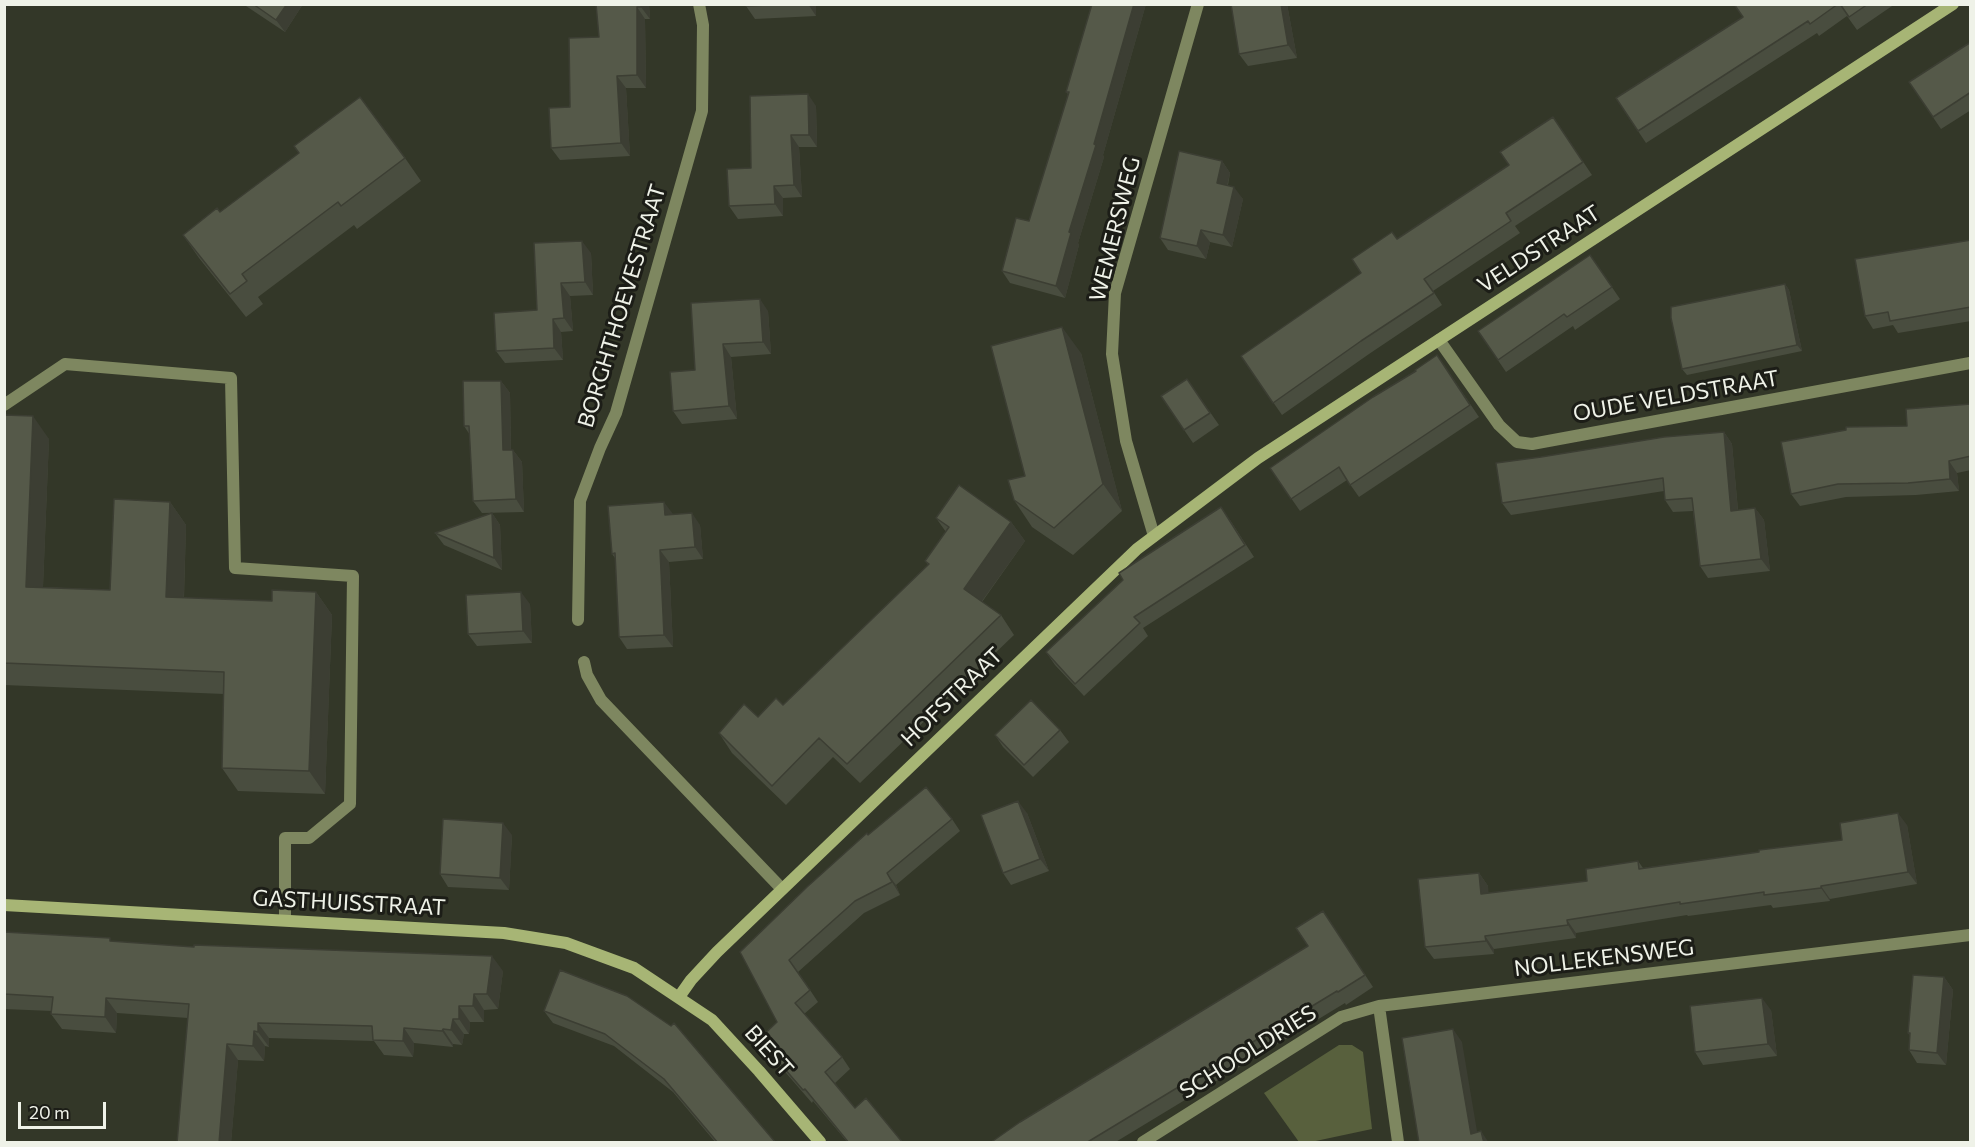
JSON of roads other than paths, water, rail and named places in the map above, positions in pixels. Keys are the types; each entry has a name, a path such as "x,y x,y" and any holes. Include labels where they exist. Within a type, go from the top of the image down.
{"street":[{"name":"BORGHTHOEVESTRAAT","path":"578,620 580,501 616,412 702,111 703,25 699,4"},
{"name":"WEMERSWEG","path":"1154,536 1126,441 1112,354 1115,293 1198,4"},
{"name":"VELDSTRAAT","path":"1154,536 1258,458 1953,4"},
{"name":"OUDE VELDSTRAAT","path":"1439,340 1499,425 1517,442 1532,444 1971,363"},
{"path":"4,405 65,364 231,378 235,568 353,576 350,804 309,838 285,838 285,920"},
{"name":"HOFSTRAAT","path":"679,997 717,952 1128,557 1154,536"},
{"path":"584,662 587,675 601,700 782,889"},
{"name":"GASTHUISSTRAAT","path":"4,905 504,933 566,944 634,968 679,997"},
{"name":"NOLLEKENSWEG","path":"1379,1006 1971,935"},
{"name":"BIEST","path":"679,997 712,1020 820,1143"},
{"path":"1379,1006 1398,1143"},
{"name":"SCHOOLDRIES","path":"1143,1143 1341,1017 1379,1006"}]}
